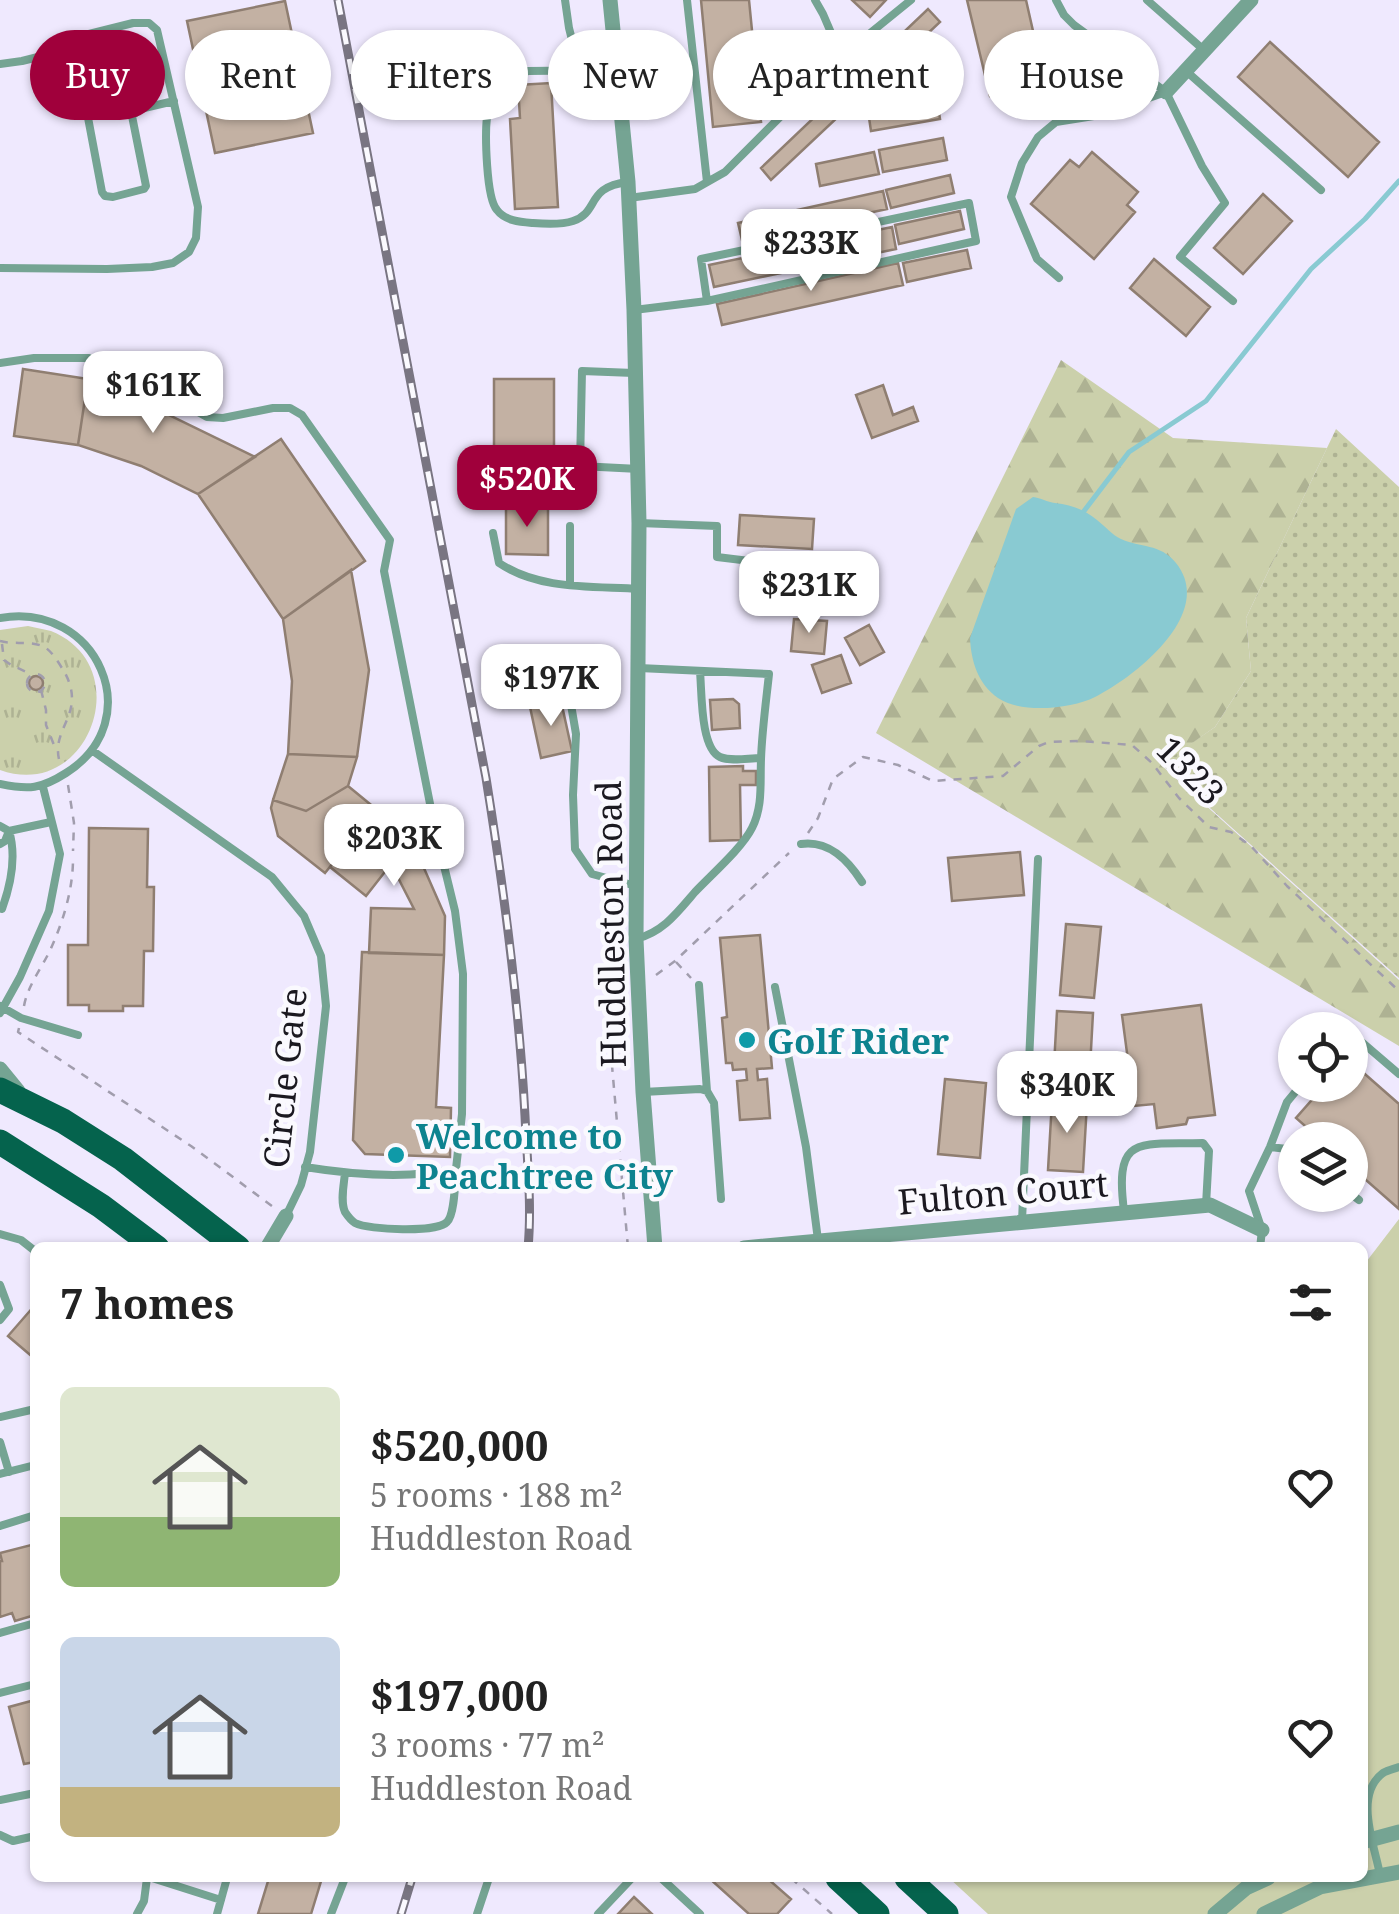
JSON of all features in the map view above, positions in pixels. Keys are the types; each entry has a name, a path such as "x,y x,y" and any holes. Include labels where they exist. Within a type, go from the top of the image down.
{"main road":[{"path":"0,1090 123,1159 230,1242"},
{"path":"0,1142 101,1206 149,1242"},
{"path":"842,1882 877,1914"},
{"path":"911,1882 946,1914"}],"street":[{"name":"Huddleston Road","path":"610,0 613,30"},
{"path":"1166,92 1252,0"},
{"name":"Huddleston Road","path":"621,120 634,310 639,522 636,940 655,1242"},
{"path":"0,1068 31,1105"},
{"name":"Fulton Court","path":"800,1242 1210,1204 1262,1230"},
{"path":"271,1242 286,1216"},
{"path":"1368,1840 1399,1832"},
{"path":"1368,1877 1399,1872"},
{"path":"1214,1914 1259,1882"},
{"path":"1264,1914 1320,1887 1345,1882"}],"lane":[{"path":"565,0 570,30"},
{"path":"687,0 708,182"},
{"path":"815,0 831,30"},
{"path":"874,30 911,0"},
{"path":"1056,0 1064,16 1166,92 1225,203 1180,257 1233,302"},
{"path":"1147,0 1204,51"},
{"path":"105,30 149,23 157,30"},
{"path":"0,64 30,60"},
{"path":"0,268 152,267 173,263 189,252 196,238 198,207 165,63"},
{"path":"548,71 528,71 516,77 488,117 488,169 494,207 502,216 522,222 572,222 606,187 695,189 725,172 777,120"},
{"path":"1186,71 1321,190"},
{"path":"1059,278 1037,259 1011,196 1022,164 1038,137 1056,122 1100,114 1166,92"},
{"path":"165,103 174,101"},
{"path":"89,120 102,192 113,197 144,190 146,186 133,120"},
{"path":"634,310 707,300 976,241 969,203 701,260 707,300"},
{"path":"0,362 89,358 180,392 177,400 207,417 290,408 302,415 390,540 384,571 454,911 463,974 462,1114 450,1219 444,1225 423,1228 372,1228 354,1222 343,1206 345,1173"},
{"path":"636,373 582,371 580,466 638,469"},
{"path":"639,522 717,526 717,557 816,569"},
{"path":"570,526 570,585"},
{"path":"493,533 499,563 515,574 546,583 638,590"},
{"path":"0,618 29,616 65,627 84,642 100,664 107,688 106,718 93,751 43,787 0,784"},
{"path":"636,940 666,926 742,844 752,828 761,805 760,758 769,674 637,668"},
{"path":"700,672 705,734 712,752 725,759 760,758"},
{"path":"535,688 570,693 576,734 575,849 592,874 636,886"},
{"name":"Circle Gate","path":"93,751 272,878 304,916 321,956 326,1006 310,1152 301,1186 286,1216"},
{"path":"43,787 60,854 49,911 1,1009 78,1035"},
{"path":"0,826 10,831 51,822"},
{"path":"0,844 10,831"},
{"path":"1,910 11,884 10,831"},
{"path":"800,844 830,848 850,864 862,882"},
{"path":"1022,1221 1038,859"},
{"path":"698,985 707,1091 714,1103 721,1199"},
{"path":"774,987 806,1147 818,1240"},
{"path":"1368,1047 1399,1074"},
{"path":"643,1092 707,1091"},
{"path":"1261,1242 1262,1230 1249,1191 1287,1102"},
{"path":"1124,1211 1123,1160 1141,1145 1203,1142 1209,1151 1206,1205"},
{"path":"1270,1147 1278,1148"},
{"path":"305,1167 345,1173 432,1174 456,1169"},
{"path":"0,1234 30,1247"},
{"path":"0,1285 9,1309 0,1320"},
{"path":"0,1417 30,1410"},
{"path":"0,1442 5,1473 30,1467"},
{"path":"0,1526 30,1517"},
{"path":"0,1633 30,1624"},
{"path":"0,1694 30,1685"},
{"path":"1368,1798 1382,1774 1399,1767"},
{"path":"0,1800 30,1794"},
{"path":"0,1835 13,1841 30,1837"},
{"path":"1368,1840 1380,1875"},
{"path":"137,1914 148,1882"},
{"path":"162,1882 221,1900"},
{"path":"217,1914 226,1882"},
{"path":"331,1914 343,1882"},
{"path":"478,1914 488,1882"},
{"path":"598,1914 628,1882"},
{"path":"665,1882 700,1914"}],"path":[{"path":"56,751 70,718 70,683 46,648 1,642 4,660 41,674 45,682 41,690 46,725 69,787 74,823 73,882 52,947 26,994 18,1032 191,1146 286,1216"},
{"path":"33,674 26,684 31,691 41,690"},
{"name":"1323","path":"627,1242 608,986 616,980 658,975 675,961 800,844 818,818 833,779 863,757 933,781 1003,776 1039,746 1050,742 1132,745 1209,827 1231,832 1251,846 1287,886 1399,991"},
{"path":"675,961 698,985"},
{"path":"796,1882 832,1914"}],"green space":[{"path":"1061,360 1173,438 1327,448 1246,618 1251,671 1215,727 1161,765 1399,980 1399,1046 1368,1027 1368,1012 1342,1012 876,733"},
{"path":"1336,429 1399,487 1399,978 1161,764 1215,727 1251,671 1246,618"},
{"path":"28,626 51,631 77,648 92,672 97,699 92,726 78,749 58,767 31,775 0,770 0,630"},
{"path":"1399,1219 1399,1914 988,1914 953,1882 1368,1882 1368,1259"}],"shaded area":[{"path":"1033,497 1077,508 1121,539 1163,552 1176,563 1186,582 1186,602 1179,622 1149,659 1095,697 1060,707 1032,708 998,698 981,679 971,647 970,638 1016,509"}],"building":[{"path":"701,0 749,0 752,30 713,30 713,120 761,122 713,127"},
{"path":"852,0 886,0 870,17"},
{"path":"967,0 1026,0 1033,30 984,30 984,71"},
{"path":"285,1 291,30 189,30 187,21"},
{"path":"928,9 940,22 931,30 906,30"},
{"path":"1270,42 1379,142 1348,177 1238,77"},
{"path":"548,83 558,207 515,209 510,120 528,120 528,84"},
{"path":"208,120 310,120 313,133 215,153"},
{"path":"811,120 835,120 771,180 761,168"},
{"path":"869,120 934,120 871,131"},
{"path":"943,138 947,160 883,172 879,150"},
{"path":"874,152 879,174 820,186 816,164"},
{"path":"1092,152 1138,192 1127,205 1135,212 1094,259 1031,204 1070,160 1079,167"},
{"path":"950,175 954,193 891,208 886,190"},
{"path":"883,191 887,209 742,240 738,223"},
{"path":"1263,194 1292,221 1243,274 1214,248"},
{"path":"960,211 964,229 899,244 895,225"},
{"path":"892,227 896,249 714,287 709,265"},
{"path":"967,250 971,268 907,282 903,263"},
{"path":"1154,259 1210,307 1186,336 1130,288"},
{"path":"898,263 903,285 722,325 717,304"},
{"path":"23,369 88,379 78,445 14,436"},
{"path":"95,373 166,397 161,411 255,457 198,494 141,466 78,445 88,379"},
{"path":"494,379 554,379 554,474 514,473 514,457 494,457"},
{"path":"883,385 893,415 913,407 918,421 872,438 856,395"},
{"path":"281,439 365,561 283,619 198,494"},
{"path":"506,506 548,506 548,555 506,554"},
{"path":"740,515 814,519 812,549 738,545"},
{"path":"351,570 369,670 357,757 288,754 292,681 283,619"},
{"path":"794,619 827,621 824,654 791,651"},
{"path":"869,625 884,652 860,665 845,638"},
{"path":"841,655 851,683 822,693 812,665"},
{"path":"36,676 43,683 36,690 29,683"},
{"path":"733,699 739,704 740,728 712,730 710,700"},
{"path":"561,701 572,751 541,758 530,707"},
{"path":"288,754 357,757 348,786 306,811 273,800"},
{"path":"743,766 743,771 756,771 756,785 740,785 741,840 710,841 709,767"},
{"path":"348,786 376,809 325,873 278,836 271,808 273,800 306,811"},
{"path":"376,809 409,834 445,916 444,955 369,953 371,908 414,909 391,864 366,896 330,867"},
{"path":"89,828 148,829 147,887 154,887 153,951 144,951 143,1006 123,1006 123,1011 89,1011 89,1005 68,1005 68,945 88,945"},
{"path":"1020,852 1024,895 952,901 948,858"},
{"path":"1066,924 1101,927 1094,998 1060,995"},
{"name":"Golf Rider","path":"760,935 772,1068 757,1069 758,1080 767,1079 770,1118 740,1120 737,1081 747,1080 746,1069 733,1070 732,1063 726,1063 722,1018 727,1017 720,938"},
{"path":"362,952 444,955 436,1107 451,1108 450,1157 365,1154 353,1140"},
{"path":"1201,1005 1215,1115 1157,1128 1154,1104 1134,1106 1122,1015"},
{"path":"1057,1011 1093,1013 1089,1086 1053,1084"},
{"path":"1368,1077 1399,1104 1399,1209 1368,1182 1368,1122 1301,1122 1296,1118 1310,1102 1368,1102"},
{"path":"945,1079 986,1083 980,1158 938,1154"},
{"path":"1052,1101 1087,1103 1083,1172 1048,1170"},
{"path":"30,1311 30,1355 8,1336"},
{"path":"30,1545 30,1616 15,1621 12,1613 0,1617 0,1553"},
{"path":"30,1701 30,1763 24,1764 9,1707"},
{"path":"268,1882 321,1882 311,1914 258,1914"},
{"path":"713,1882 772,1882 791,1899 777,1914 749,1914"},
{"path":"634,1897 652,1914 618,1914"}],"waterway":[{"path":"1084,511 1129,452 1206,401 1311,269 1399,181"}],"railway":[{"path":"338,0 493,820 519,1031 529,1182 528,1242"},
{"path":"401,1914 411,1882"}],"place":[{"name":"Golf Rider","path":"747,1040"},
{"name":"Welcome to Peachtree City","path":"396,1155"}]}
